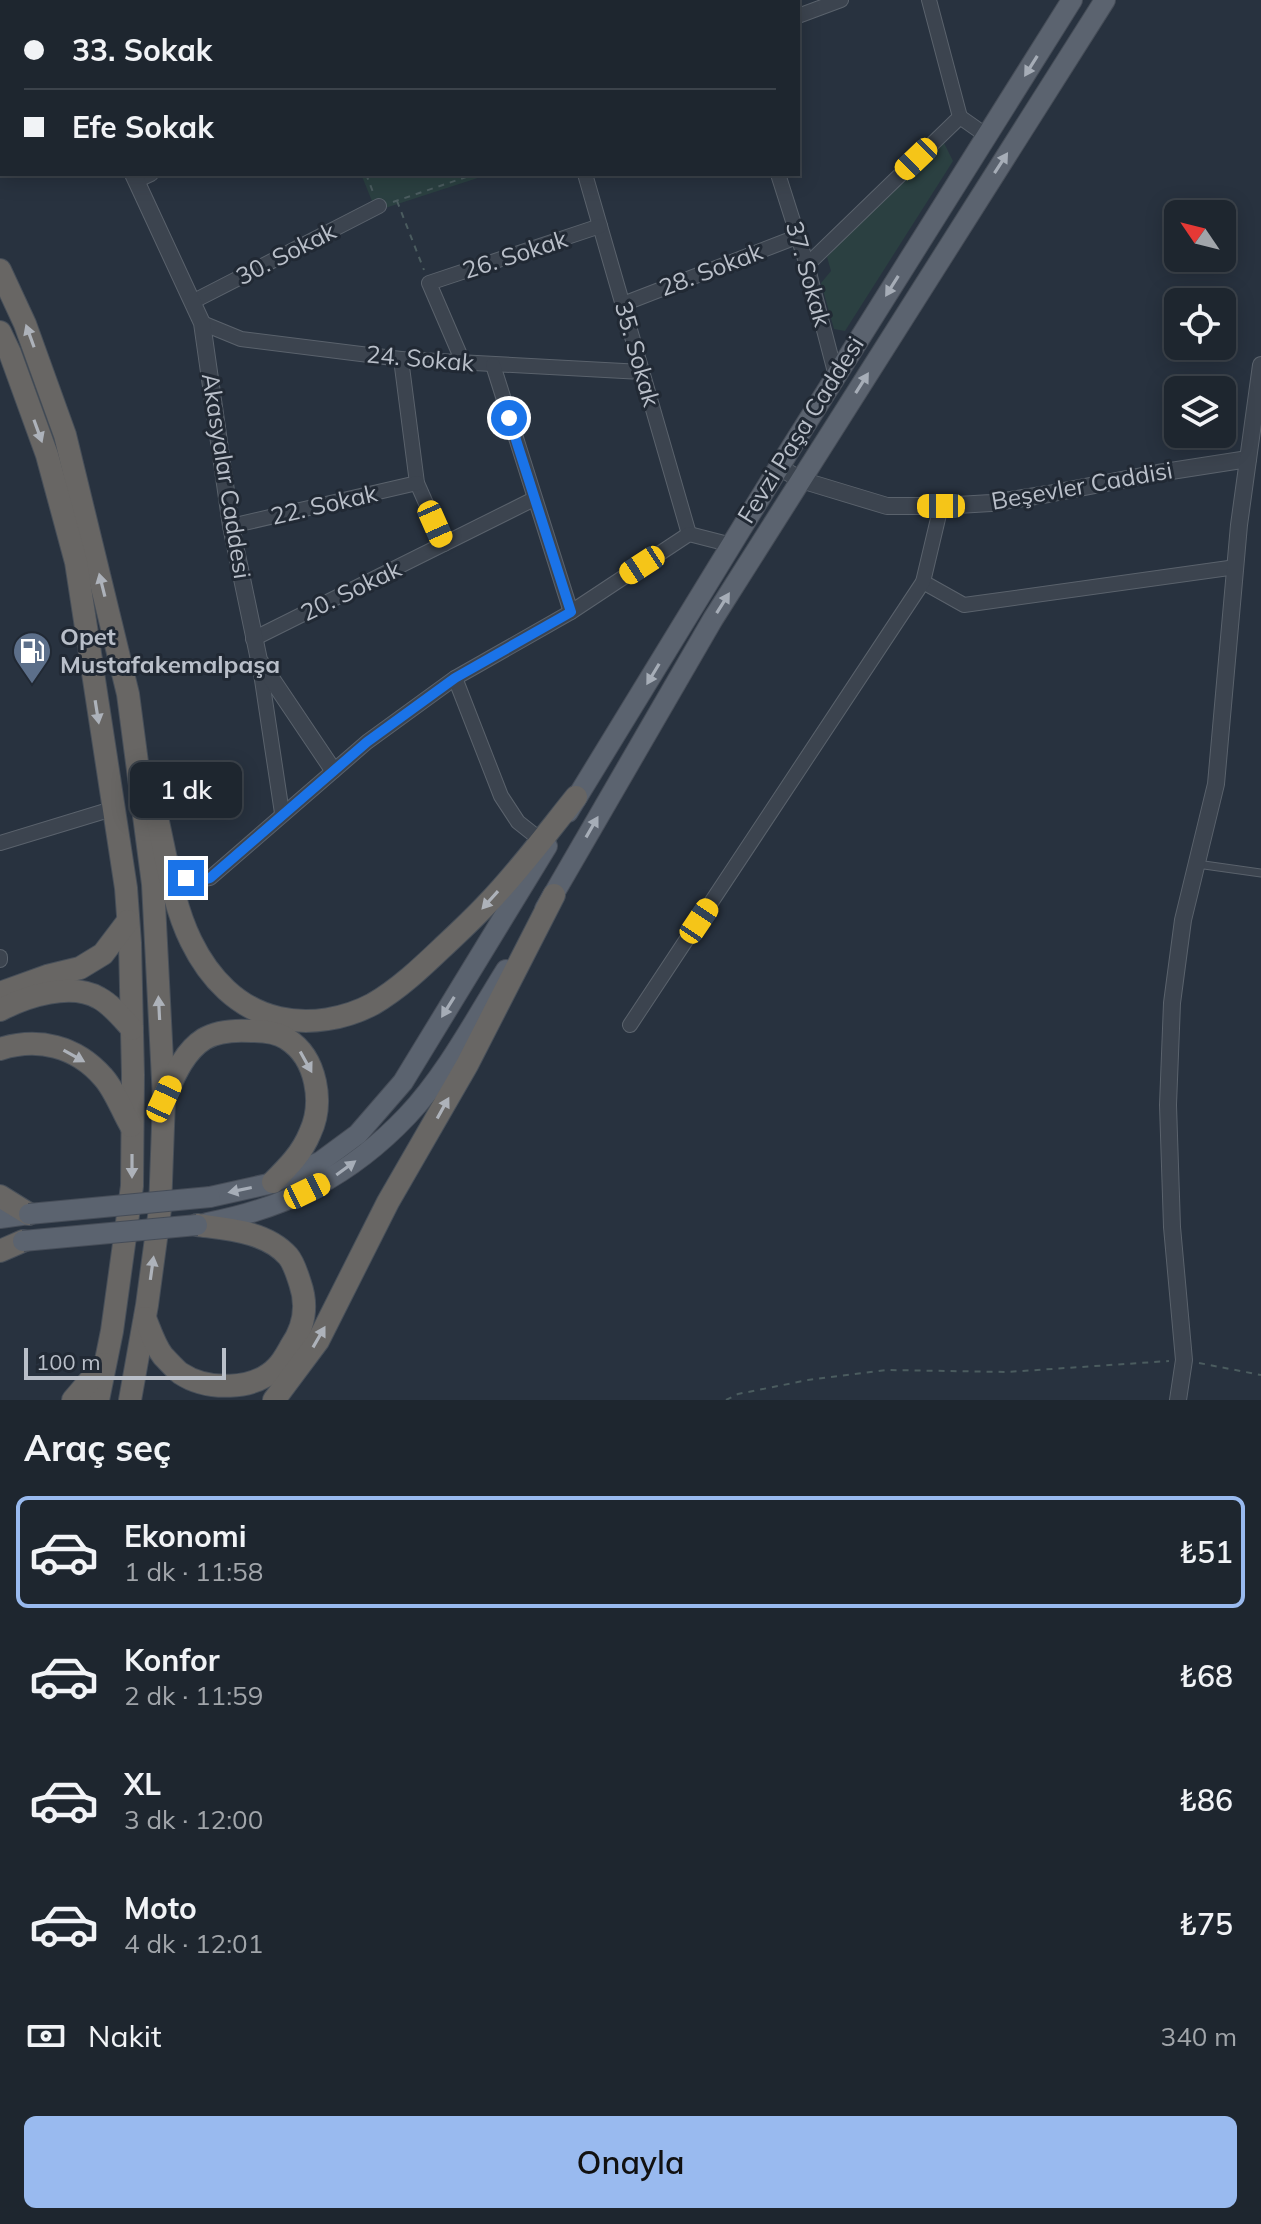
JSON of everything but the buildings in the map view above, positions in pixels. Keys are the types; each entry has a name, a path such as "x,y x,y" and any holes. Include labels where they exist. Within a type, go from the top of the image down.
{"highway":[{"path":"0,270 25,324 65,435 179,910 191,942 225,991 250,1008 296,1022 341,1016 372,1004 413,976 487,904 544,843 576,797"},
{"path":"0,332 47,455 76,562 126,888 132,1029 132,1186 112,1331 98,1400"},
{"path":"128,694 153,884 164,1099 160,1209 130,1400"},
{"path":"274,1400 318,1341 388,1202 467,1065 554,895"},
{"path":"0,993 80,968 103,954 128,921"},
{"path":"0,1010 47,994 80,990 100,998 132,1029"},
{"path":"164,1099 176,1071 189,1052 206,1038 229,1031 249,1031 273,1033 289,1039 306,1057 313,1073 318,1103 312,1131 299,1155 273,1182"},
{"path":"0,1049 29,1042 57,1046 84,1060 104,1078 132,1128"},
{"path":"0,1196 29,1214"},
{"path":"145,1317 161,1354 180,1373 208,1385 233,1386 258,1379 277,1368 299,1335 305,1308 302,1289 287,1254 263,1239 197,1225"},
{"path":"0,1251 23,1241"},
{"path":"73,1400 105,1363"}],"main road":[{"name":"Fevzi Paşa Caddesi","path":"576,797 1072,0"},
{"name":"Fevzi Paşa Caddesi","path":"0,1240 23,1241 197,1225 238,1217 285,1202 329,1180 373,1149 409,1114 441,1072 554,895 713,619 1105,0"},
{"path":"0,1218 210,1197 273,1182 320,1162 358,1134 403,1082 544,843"}],"street":[{"path":"800,15 841,0"},
{"path":"929,0 960,117 987,136"},
{"path":"807,265 960,117"},
{"name":"Akasyalar Caddesi","path":"140,176 202,323 231,526 259,660 333,770"},
{"name":"35. Sokak","path":"586,176 689,534"},
{"name":"37. Sokak","path":"779,176 799,236 836,376"},
{"name":"30. Sokak","path":"192,302 379,206"},
{"name":"26. Sokak","path":"429,283 600,226"},
{"name":"28. Sokak","path":"623,304 799,236"},
{"path":"429,283 463,362"},
{"name":"24. Sokak","path":"202,323 241,339 401,359 642,372"},
{"path":"401,359 417,483 444,544"},
{"path":"493,365 571,612"},
{"path":"1178,1400 1184,1360 1172,1227 1168,1105 1172,1003 1183,920 1216,784 1239,525 1254,450 1261,365"},
{"name":"Beşevler Caddisi","path":"779,467 801,480 887,506 941,506 1033,497 1158,473 1254,450"},
{"name":"22. Sokak","path":"231,526 417,483"},
{"name":"20. Sokak","path":"253,639 534,499"},
{"path":"630,1025 923,582 941,506"},
{"path":"166,855 186,878 196,882 210,878 367,742 455,678 571,612 689,534 732,545"},
{"path":"923,582 964,605 1236,567"},
{"path":"259,660 282,813"},
{"path":"455,678 501,796 518,822 544,843"},
{"path":"0,843 112,809"}],"lane":[{"path":"1197,864 1261,873"}],"path":[{"path":"367,176 379,206 469,176"},
{"path":"397,200 429,283"},
{"path":"726,1400 738,1394 808,1380 887,1370 1007,1372 1184,1360 1261,1375"}],"green space":[{"path":"942,139 953,161 845,331 834,329 821,283 831,271 827,257"},
{"path":"362,176 484,176 376,211"}],"place":[{"name":"Opet Mustafakemalpaşa","path":"32,685"}],"route":[{"path":"186,878 196,882 210,878 367,742 455,678 571,612 509,418"}]}
